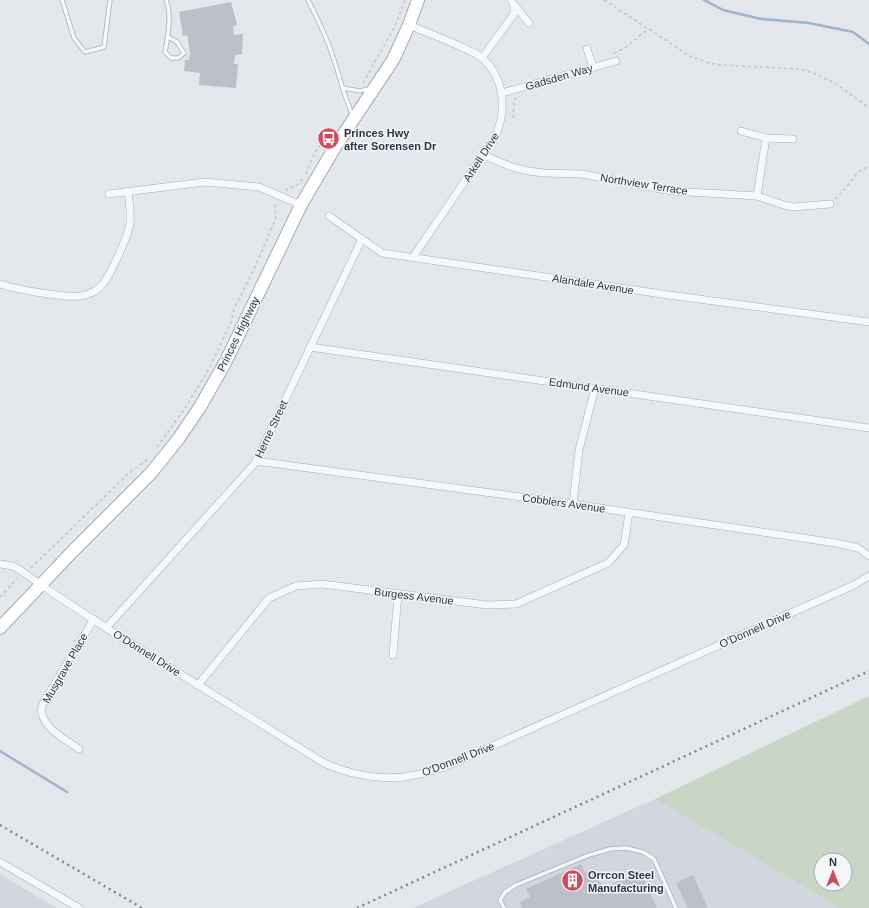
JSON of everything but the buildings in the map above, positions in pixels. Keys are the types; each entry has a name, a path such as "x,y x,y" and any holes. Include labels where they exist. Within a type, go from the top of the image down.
{"main road":[{"name":"Princes Highway","path":"0,628 150,473 179,438 214,385 301,205 332,152 393,60 409,25 418,0"}],"street":[{"path":"512,2 529,23"},
{"path":"482,58 514,14 512,2"},
{"name":"Arkell Drive","path":"409,25 458,45 482,58 494,72 502,92 503,113 501,126 495,137 413,257"},
{"path":"588,49 593,67"},
{"name":"Gadsden Way","path":"502,92 616,61"},
{"path":"741,131 766,138 793,139"},
{"path":"757,196 766,138"},
{"name":"Northview Terrace","path":"483,155 512,167 528,171 582,174 672,191 757,196 784,205 793,206 830,204"},
{"path":"109,194 205,182 259,187 301,205"},
{"path":"0,284 79,297 99,288 104,283 112,268 129,231 130,222 128,191"},
{"name":"Alandale Avenue","path":"329,216 382,253 669,295 869,322"},
{"name":"Herne Street","path":"106,628 256,461 362,239"},
{"name":"Edmund Avenue","path":"310,347 869,428"},
{"path":"573,504 579,450 595,388"},
{"name":"Cobblers Avenue","path":"256,461 573,504 836,543 858,548 869,556"},
{"name":"Burgess Avenue","path":"198,685 269,598 296,586 322,584 487,605 516,604 608,563 624,545 629,513"},
{"name":"O'Donnell Drive","path":"0,564 13,566 25,573 106,628 324,763 340,770 385,777 414,776 454,763 854,585 869,576"},
{"path":"393,655 398,594"},
{"name":"Musgrave Place","path":"79,749 46,723 42,713 43,703 94,619"},
{"path":"0,862 79,908"}],"lane":[{"path":"62,0 74,38 84,52 104,47 110,0"},
{"path":"166,0 168,6 168,37 165,52 171,58 178,58 184,53 177,42 168,37"},
{"path":"308,0 333,56 348,106 354,119"},
{"path":"343,88 359,91 375,88"},
{"path":"504,908 500,900 505,892 516,884 589,855 610,849 626,848 643,852 654,860 676,908"}],"path":[{"path":"359,91 395,26 405,0"},
{"path":"604,0 690,56 709,63 721,65 811,71 831,81 869,108"},
{"path":"156,448 185,408 209,369 232,322 234,309 275,222 275,206 287,188 296,186 306,176 315,152 337,125"},
{"path":"830,204 843,192 856,175 866,167 869,167"},
{"path":"0,597 18,578 45,555 129,473 148,459"}],"shaded area":[{"path":"655,799 840,908 413,908"},
{"path":"0,874 57,908 0,908"}],"green space":[{"path":"869,696 869,908 840,908 655,799"}],"waterway":[{"path":"704,0 723,10 761,19 809,23 853,32 869,44"},
{"path":"0,751 67,792"}],"railway":[{"path":"357,908 869,671"},
{"path":"0,825 142,908"}],"place":[{"name":"Princes Hwy after Sorensen Dr","path":"328,139"},
{"name":"Orrcon Steel Manufacturing","path":"572,881"}]}
